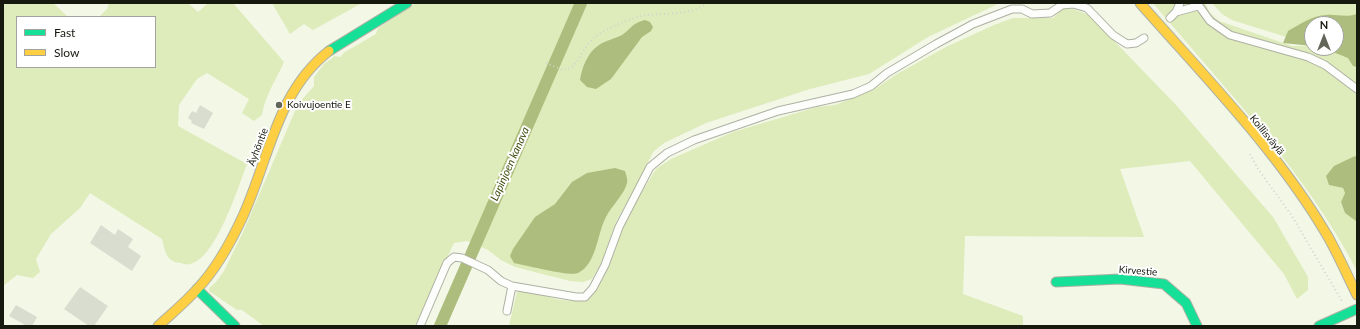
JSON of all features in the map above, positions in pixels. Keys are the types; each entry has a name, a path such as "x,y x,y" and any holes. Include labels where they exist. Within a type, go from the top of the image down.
{"main road":[{"name":"Äyhöntie","path":"158,326 209,276 229,243 252,195 284,108 294,88 305,73 328,50 407,3"},
{"name":"Koillisväylä","path":"1140,3 1196,67 1293,185 1323,228 1357,295"},
{"name":"Kirvestie","path":"1056,282 1120,279 1164,284 1186,303 1197,326"},
{"path":"197,289 235,326"},
{"path":"1319,326 1357,309"}],"lane":[{"path":"1170,18 1176,12 1180,3"},
{"path":"420,326 447,263 454,257 462,258 488,270 501,281 512,286 576,297 585,297 593,288 605,265 619,227 650,167 667,152 745,121 802,105 854,94 871,86 887,73 936,44 999,13 1012,9 1022,9 1032,14 1050,13 1062,5 1072,4 1087,8 1113,35 1127,44 1136,43 1144,38"},
{"path":"1176,12 1197,5 1210,21 1230,35 1308,57 1325,65 1357,89"},
{"path":"507,311 512,286"}],"path":[{"path":"546,63 563,70 571,68 582,51 598,35 626,20 642,16 692,10 702,7 707,3"},
{"path":"1248,151 1258,169 1292,216 1331,280 1348,313"}],"shaded area":[{"path":"3,3 53,3 67,16 16,16 16,68 156,68 156,16 100,16 107,9 109,3 188,3 198,12 208,3 233,3 284,62 268,94 262,115 254,121 242,113 249,99 207,73 197,79 179,105 178,126 247,164 225,221 209,250 200,259 190,264 172,261 167,255 162,239 90,193 80,208 51,234 36,259 40,272 33,278 17,275 3,286"},
{"path":"272,3 362,3 313,30 304,24 290,34"},
{"path":"416,3 1000,3 928,37 869,74 810,89 706,123 664,143 653,152 638,183 617,220 601,264 592,279 583,282 570,281 515,267 501,260 488,250 467,241 454,243 415,326 264,326 242,310 237,310 209,291 209,288 216,282 224,271 244,230 298,104 314,86 314,77 324,64 335,56 340,57 345,52 376,34 378,28"},
{"path":"1153,3 1205,3 1210,13 1219,21 1292,46 1304,46 1304,56 1344,56 1344,16 1304,16 1304,42 1232,20 1222,14 1212,3 1357,3 1357,157 1355,156 1329,185 1343,188 1345,193 1341,202 1345,213 1357,221 1357,271 1337,235 1314,199 1289,165"},
{"path":"1062,9 1073,9 1089,15 1177,106 1273,217 1308,277 1308,290 1297,299 1284,274 1190,161 1120,169 1144,237 965,236 963,294 1023,316 1023,326 509,326 517,292 534,293 561,300 587,301 600,283 629,213 656,169 671,159 733,132 817,107 835,105 875,89 897,74 946,47 994,25 1013,18 1053,18"},
{"path":"1357,14 1357,67 1353,66 1348,58 1343,56 1344,16 1318,16 1330,15 1349,16"},
{"path":"645,20 650,22 653,27 651,31 642,37 611,79 596,89 587,87 580,80 582,70 595,48 602,43 622,35 635,24"},
{"path":"1304,22 1304,45 1283,43 1288,31"},
{"path":"1355,156 1357,157 1356,221 1345,213 1341,202 1345,193 1343,188 1329,185 1326,176 1334,166"},
{"path":"615,168 625,171 627,183 623,192 606,217 593,256 584,269 574,274 514,263 510,256 513,249 535,217 555,204 572,182 587,173"}],"building":[{"path":"200,105 213,113 204,129 191,123 192,121 188,118 192,111 196,113"},
{"path":"101,225 115,235 118,229 133,239 128,247 141,256 132,271 90,243"},
{"path":"80,287 108,306 94,326 89,326 64,309"},
{"path":"16,305 37,317 32,326 27,326 9,316"}],"waterway":[{"name":"Lapinjoen kanava","path":"440,326 581,3"}],"traffic: fast":[{"path":"329,51 407,3"},
{"path":"1056,282 1120,279 1164,284 1186,303 1197,326"},
{"path":"197,289 235,326"},
{"path":"1319,326 1357,309"}],"traffic: slow":[{"path":"1140,3 1215,87 1286,173 1327,235 1357,295"},
{"path":"158,326 205,280 223,254 243,216 276,127 286,106 297,86 311,67 329,51"}],"place":[{"name":"Koivujoentie E","path":"279,105"}]}
